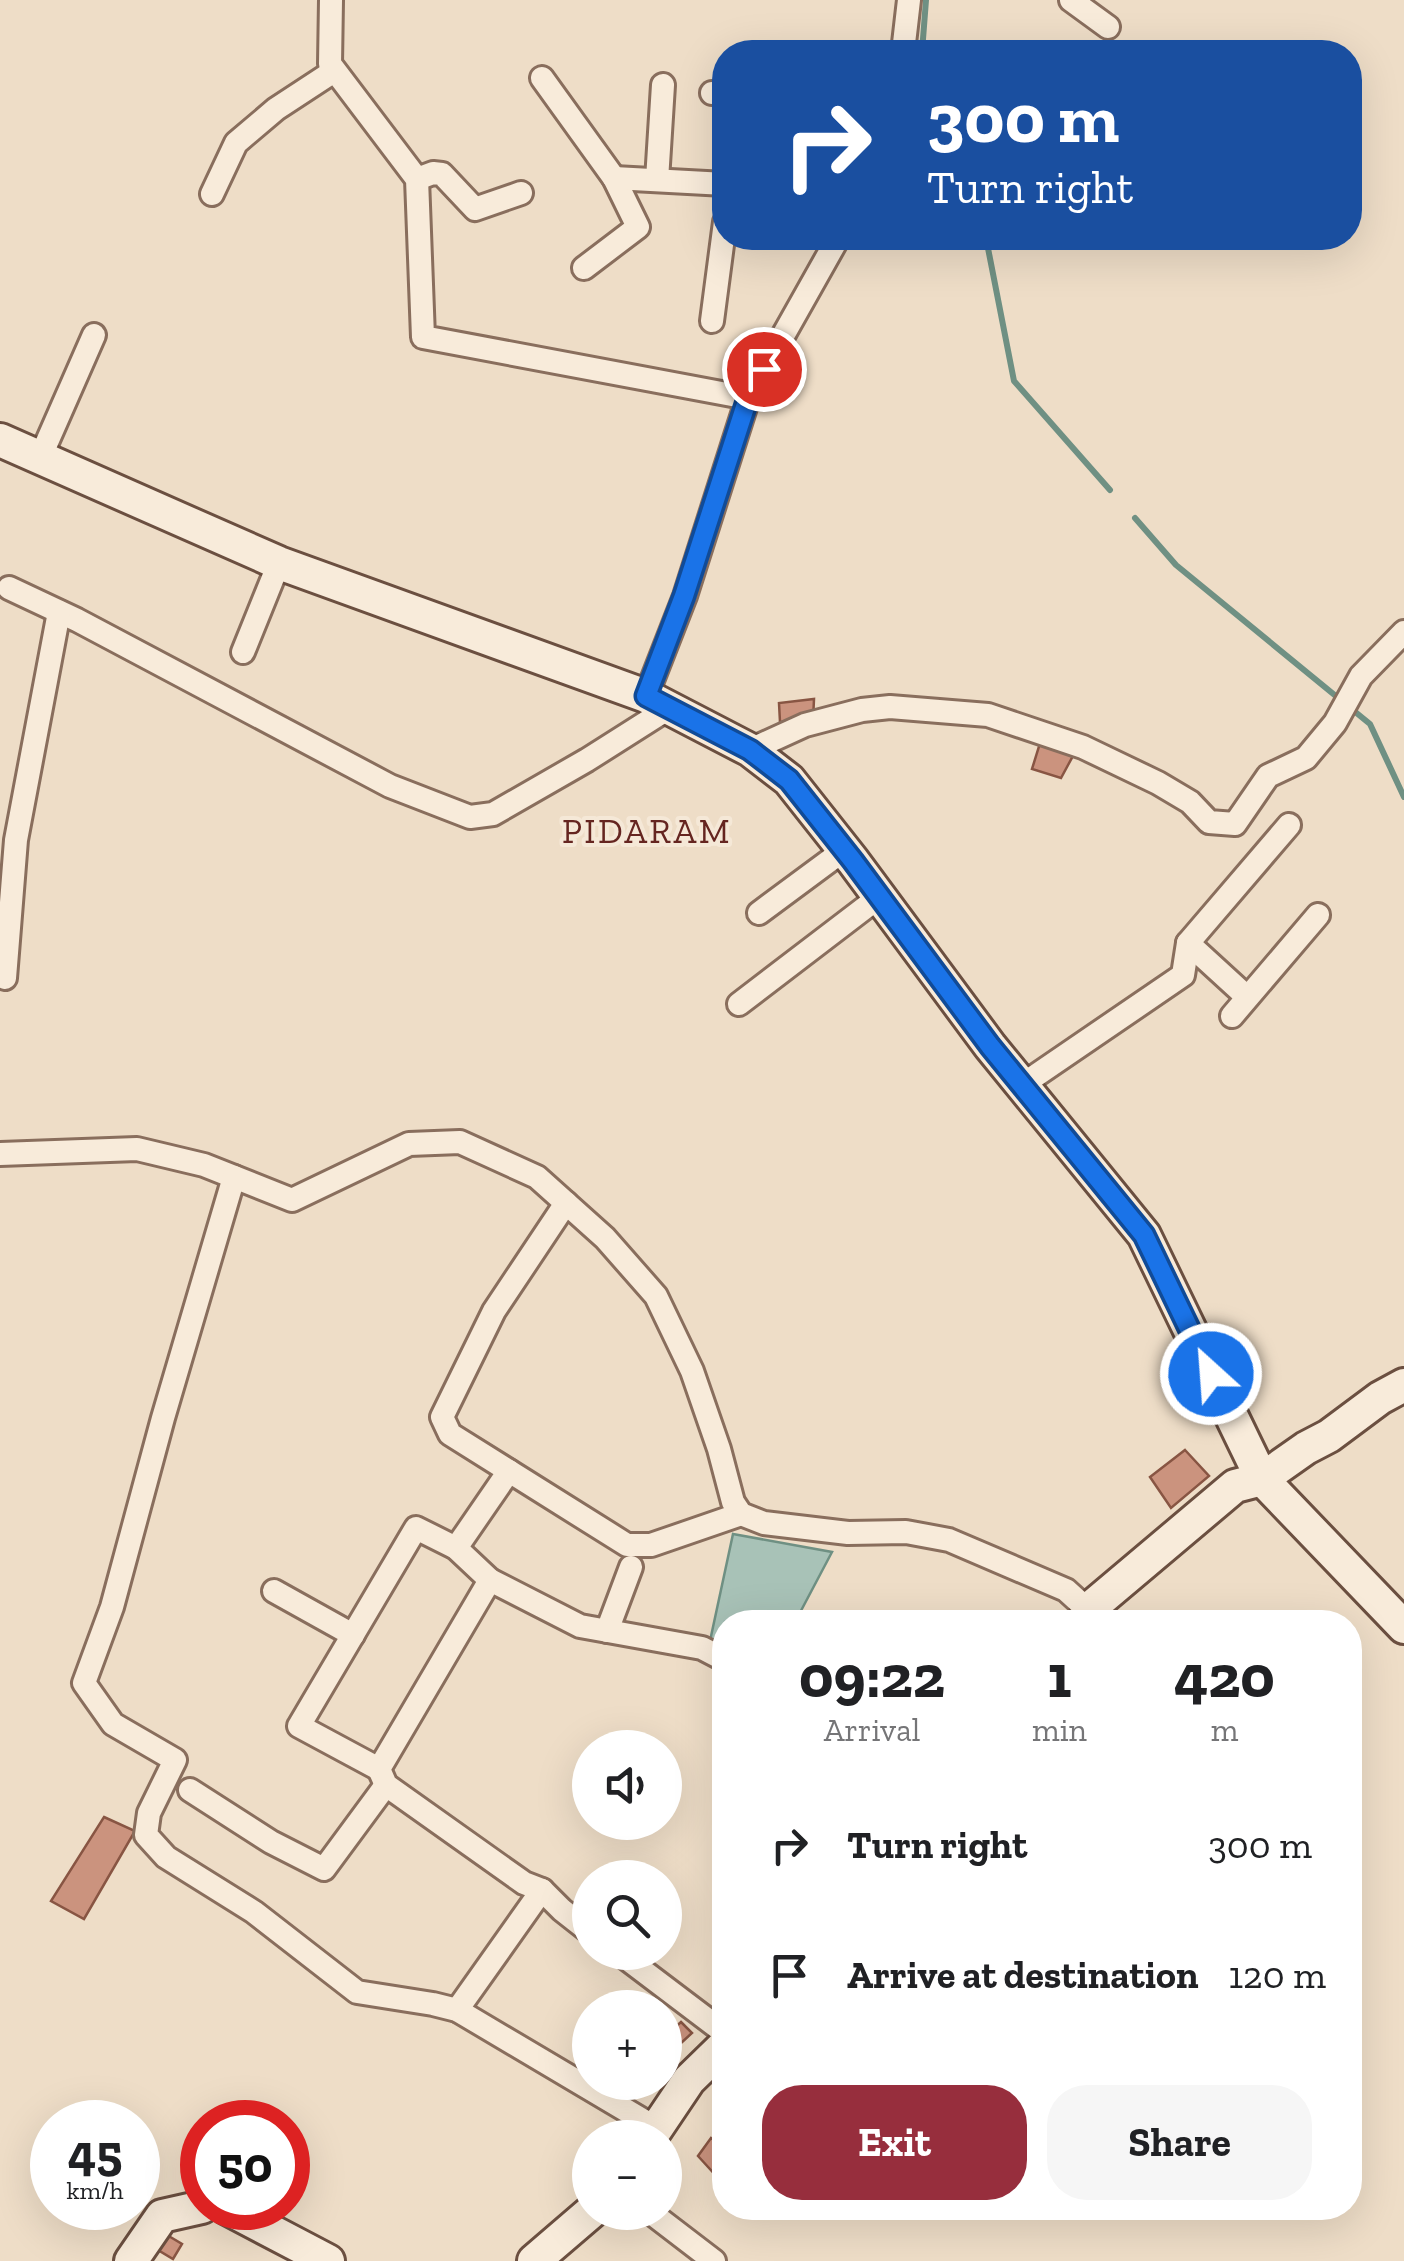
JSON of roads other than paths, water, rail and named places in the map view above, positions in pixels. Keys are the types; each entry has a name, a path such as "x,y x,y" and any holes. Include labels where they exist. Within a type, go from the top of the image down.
{"main road":[{"path":"0,440 279,563 658,702 750,750 789,780 1022,1085 1144,1235 1262,1478 1404,1627"},
{"path":"1093,1610 1236,1486 1262,1478 1404,1385"},
{"path":"662,2120 690,2080 712,2057"},
{"path":"131,2261 162,2216 180,2212"},
{"path":"534,2261 572,2228"},
{"path":"269,2230 328,2261"}],"street":[{"path":"332,0 330,64 417,180 423,338 748,398"},
{"path":"904,40 909,0"},
{"path":"1071,0 1108,27"},
{"path":"212,194 236,143 276,108 334,71"},
{"path":"542,78 614,178 638,227 584,268"},
{"path":"656,180 663,85"},
{"path":"417,180 433,173 442,174 475,209 522,193"},
{"path":"614,178 712,183"},
{"path":"712,322 721,250"},
{"path":"9,588 390,786 470,818 493,814 588,760 658,702 684,596 748,398 831,250"},
{"path":"40,458 94,336"},
{"path":"243,652 279,563"},
{"path":"4,978 16,840 59,612"},
{"path":"750,750 805,725 862,710 890,707 988,715 1083,747 1158,782 1190,802 1210,822 1234,824 1268,776 1306,758 1334,723 1361,676 1404,632"},
{"path":"1022,1085 1183,975 1188,943 1289,825"},
{"path":"759,914 844,850"},
{"path":"739,1004 879,897"},
{"path":"1232,1016 1318,916"},
{"path":"1188,943 1247,997"},
{"path":"0,1154 137,1149 204,1165 292,1200 410,1144 460,1142 536,1178 606,1238 656,1296 692,1371 733,1502 741,1514 764,1523 848,1533 906,1532 949,1540 1066,1590 1081,1610"},
{"path":"234,1177 112,1607 84,1682 113,1724 175,1760 148,1813 146,1835 166,1857 254,1912 357,1992 457,2010 632,2120"},
{"path":"566,1203 494,1311 442,1416 450,1434 627,1544 652,1544 741,1514"},
{"path":"456,1548 509,1471"},
{"path":"572,1918 542,1890 524,1883 383,1777 300,1726 416,1528 456,1548 490,1580 580,1626 702,1648 712,1653"},
{"path":"607,1631 631,1567"},
{"path":"190,1790 271,1842 324,1869 383,1777 490,1580"},
{"path":"274,1591 353,1635"},
{"path":"457,2010 542,1890"},
{"path":"642,1970 712,2023"},
{"path":"674,2230 714,2261"}],"waterway":[{"path":"923,40 926,0"},
{"path":"988,250 1014,381 1110,490"},
{"path":"1135,518 1176,565 1370,724 1404,797"}],"district":[{"name":"PIDARAM","path":"647,831"}]}
